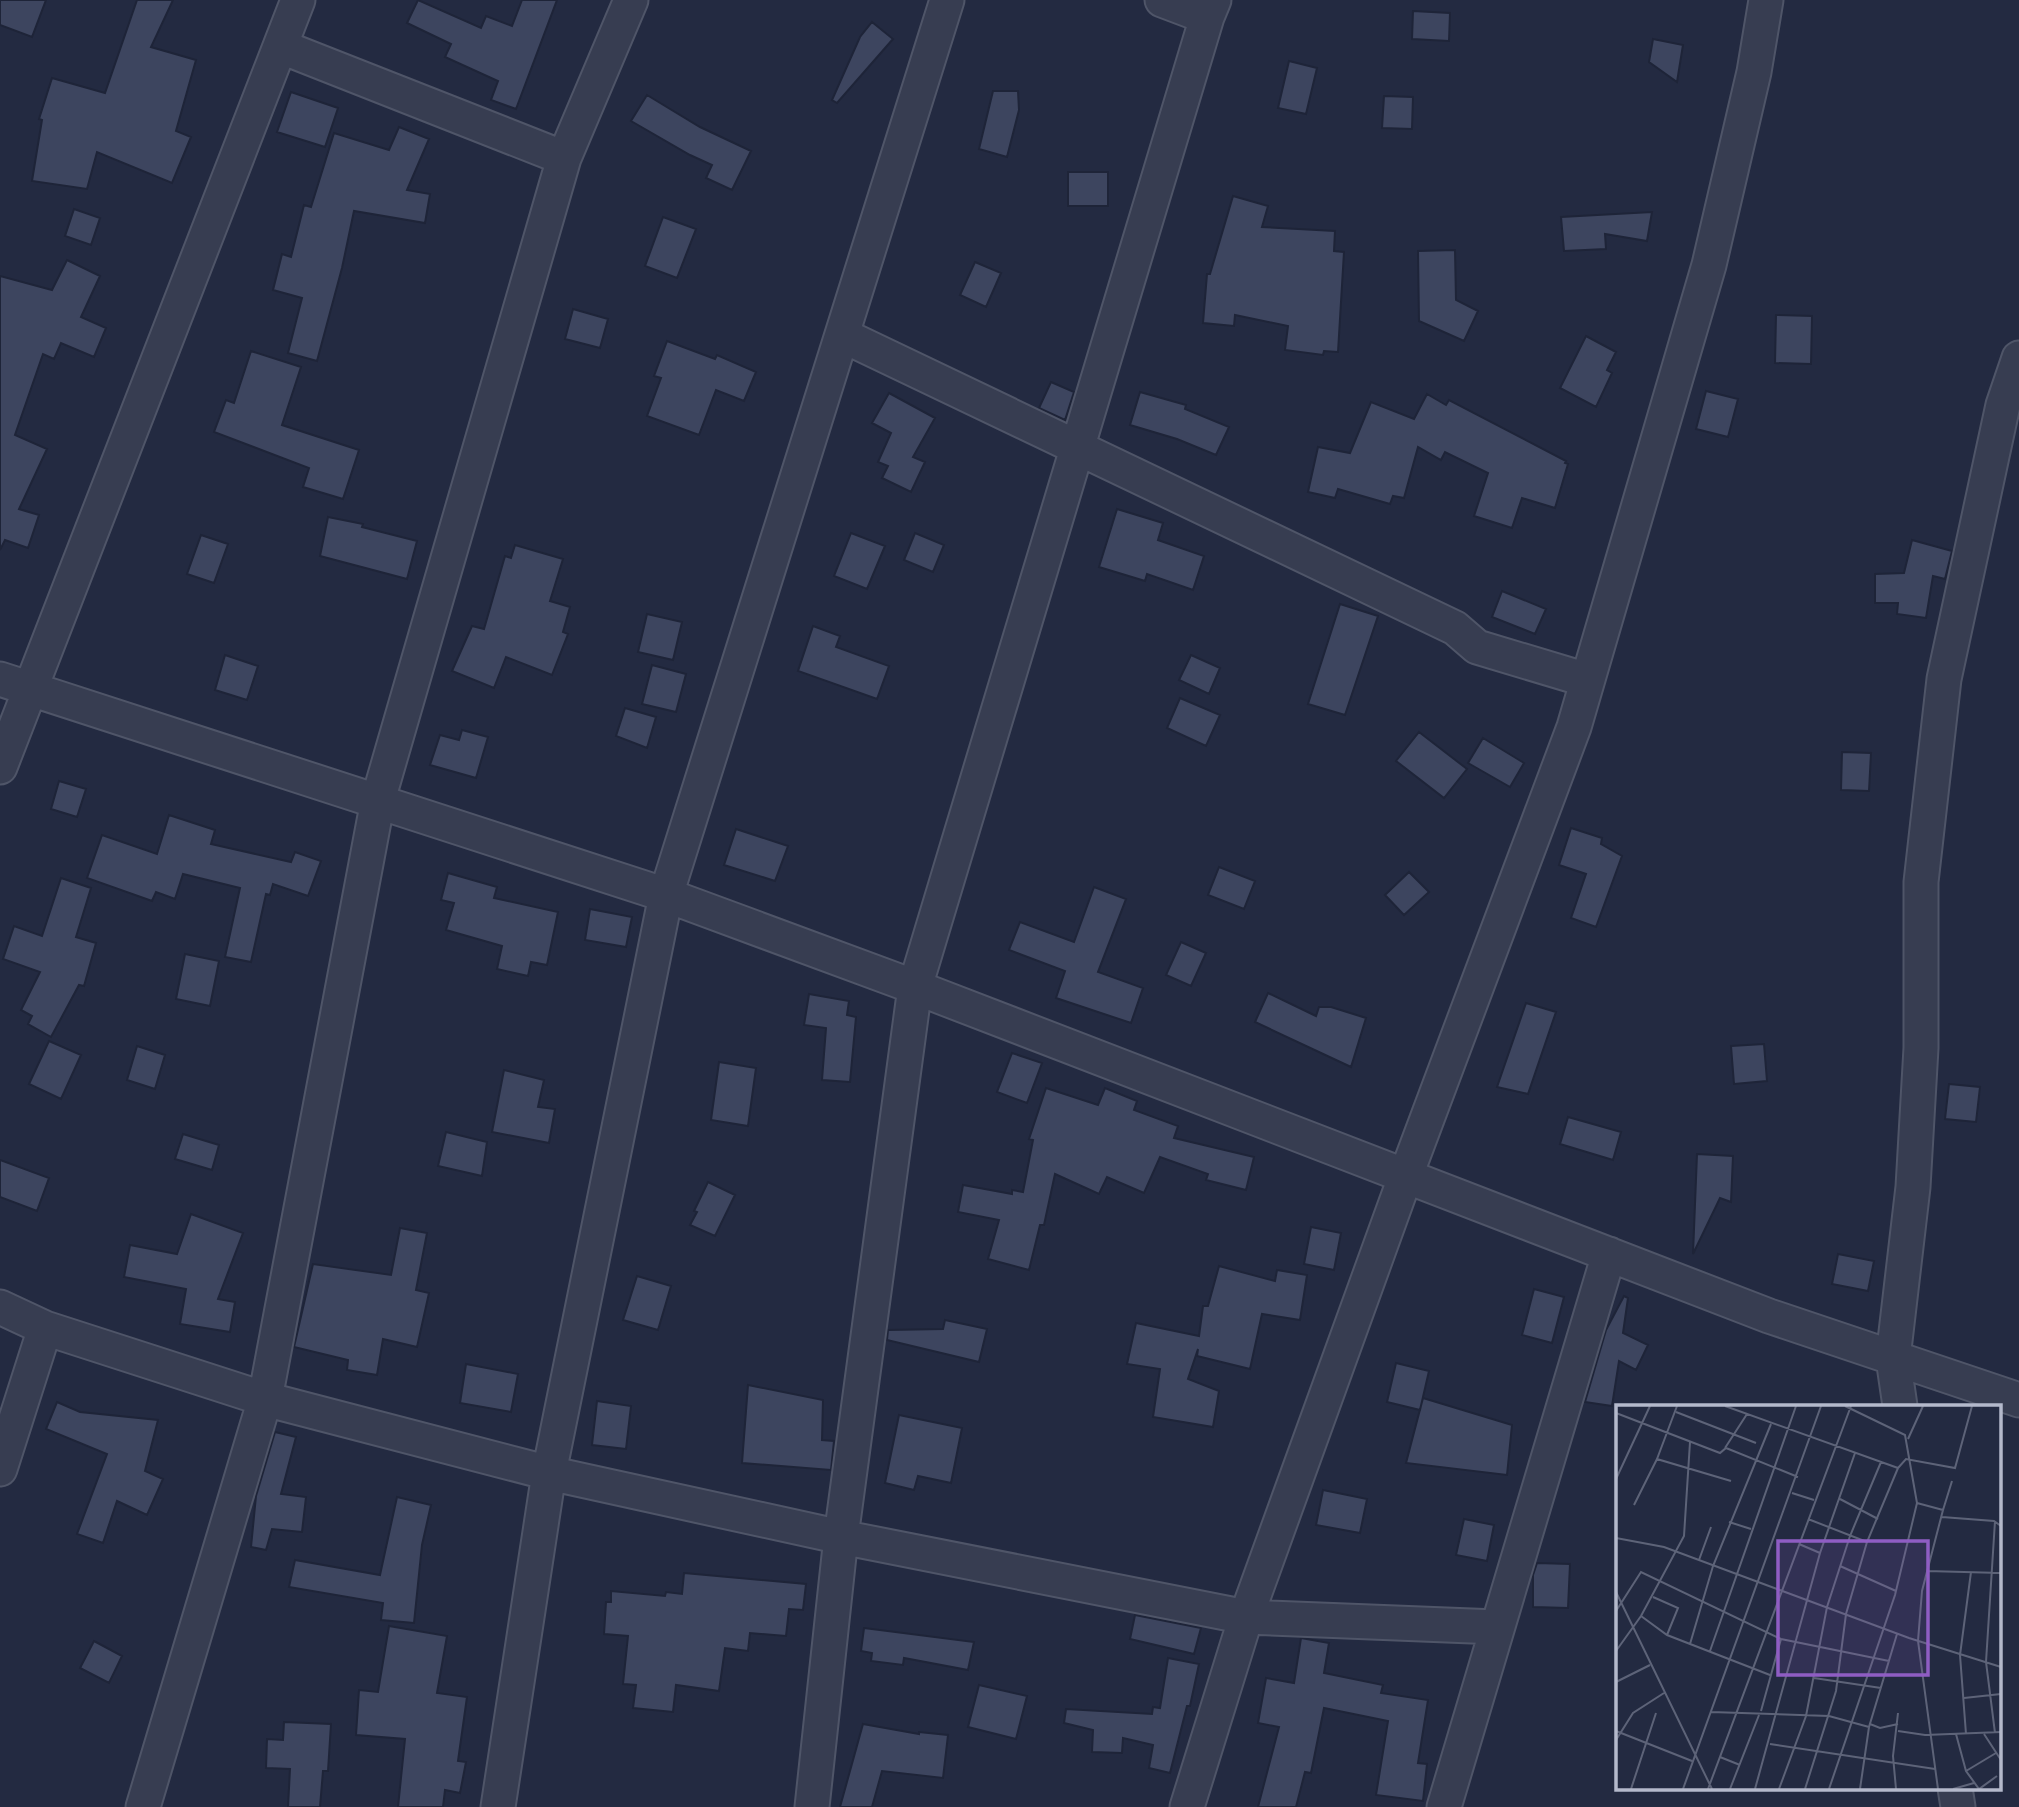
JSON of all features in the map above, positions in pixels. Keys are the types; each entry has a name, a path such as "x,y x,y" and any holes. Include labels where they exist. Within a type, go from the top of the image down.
{"street":[{"path":"0,766 14,685 282,47 298,0"},
{"path":"144,1807 265,1399 378,800 564,158 631,0"},
{"path":"498,1807 549,1473 666,895 947,0"},
{"path":"812,1807 841,1537 915,986 1210,8 1162,0"},
{"path":"1187,1807 1247,1616 1406,1175 1574,727 1709,265 1754,72 1766,0"},
{"path":"282,47 564,158"},
{"path":"842,335 1455,628 1477,647 1587,680"},
{"path":"1900,1405 1893,1357 1913,1187 1922,1048 1921,882 1939,719 1944,679 2011,403 2019,358"},
{"path":"14,685 378,800 666,895 915,986 1769,1316 2019,1400"},
{"path":"1444,1807 1609,1254"},
{"path":"0,1307 45,1328 265,1399 549,1473 841,1537 1247,1616 1497,1628"},
{"path":"0,1469 45,1328"}],"building":[{"path":"0,0 46,0 32,37 0,25"},
{"path":"137,0 173,0 151,47 196,60 176,131 191,137 172,183 97,152 87,189 32,181 42,120 39,119 52,78 105,93"},
{"path":"418,0 481,28 486,16 512,26 522,0 557,0 516,109 491,100 498,81 445,57 451,44 407,23"},
{"path":"1413,11 1450,13 1449,41 1412,39"},
{"path":"872,22 893,39 837,103 832,100 860,37"},
{"path":"1653,39 1683,45 1677,82 1649,62"},
{"path":"1289,61 1317,68 1306,114 1278,108"},
{"path":"993,91 1018,91 1019,110 1007,157 979,149"},
{"path":"291,92 338,108 325,147 277,132"},
{"path":"647,95 700,127 751,151 732,190 706,178 712,165 631,121"},
{"path":"1384,96 1413,97 1412,129 1382,128"},
{"path":"399,127 429,139 407,190 430,194 425,223 354,211 317,361 288,353 302,298 273,290 282,254 291,257 304,205 311,207 334,133 389,150"},
{"path":"1068,172 1108,172 1108,206 1068,206"},
{"path":"1233,196 1268,206 1262,227 1335,231 1334,251 1344,252 1338,352 1324,351 1323,355 1285,350 1288,326 1235,315 1234,326 1203,323 1207,274 1210,274"},
{"path":"74,209 100,218 91,245 65,236"},
{"path":"1652,212 1647,241 1605,234 1606,249 1564,251 1561,217"},
{"path":"663,217 696,229 677,278 645,266"},
{"path":"1455,250 1456,300 1478,311 1464,341 1419,321 1418,251"},
{"path":"67,260 100,276 81,317 106,328 94,357 61,343 54,359 43,354 15,435 47,449 19,509 39,515 28,548 5,540 0,550 0,276 52,290"},
{"path":"975,262 1001,273 986,307 960,295"},
{"path":"573,309 608,319 600,348 565,339"},
{"path":"1776,315 1812,316 1811,364 1775,363"},
{"path":"1586,336 1616,352 1607,370 1612,373 1596,407 1560,388"},
{"path":"667,341 715,359 717,355 756,372 744,401 716,390 699,435 647,416 661,378 654,376"},
{"path":"251,351 301,367 282,425 359,450 343,499 303,487 309,468 214,432 226,400 234,403"},
{"path":"1051,382 1074,392 1065,420 1039,408"},
{"path":"1706,391 1738,399 1728,437 1696,429"},
{"path":"1140,392 1186,405 1185,409 1229,427 1216,455 1177,439 1130,425"},
{"path":"889,393 935,418 913,457 925,462 911,492 882,478 888,466 878,462 891,433 872,423"},
{"path":"1427,394 1446,405 1449,400 1566,461 1568,464 1555,508 1522,498 1512,528 1474,516 1488,473 1445,452 1441,460 1418,447 1404,498 1393,496 1390,504 1338,489 1335,498 1308,492 1318,447 1350,453 1371,402 1414,419"},
{"path":"1117,509 1163,523 1158,540 1204,556 1193,590 1147,574 1145,581 1099,567"},
{"path":"328,517 363,524 362,527 417,541 407,579 320,556"},
{"path":"851,533 885,546 867,589 834,576"},
{"path":"915,533 944,545 933,572 904,560"},
{"path":"201,535 228,544 214,583 187,574"},
{"path":"1912,540 1952,551 1945,579 1933,576 1926,618 1897,614 1898,603 1875,603 1875,574 1904,573"},
{"path":"515,545 563,559 550,601 570,607 563,632 568,634 552,675 506,657 494,688 452,671 472,626 484,629 505,556 511,558"},
{"path":"1502,591 1546,609 1535,634 1492,617"},
{"path":"1340,604 1378,616 1345,715 1308,704"},
{"path":"647,614 682,622 673,660 638,652"},
{"path":"813,626 840,636 836,647 889,666 877,699 798,671"},
{"path":"225,655 258,666 247,700 215,690"},
{"path":"1191,655 1220,668 1209,694 1179,680"},
{"path":"652,665 686,674 676,712 642,704"},
{"path":"1180,698 1220,715 1206,746 1167,728"},
{"path":"625,708 656,717 647,748 616,736"},
{"path":"462,730 488,737 476,778 430,765 440,735 459,740"},
{"path":"1419,732 1467,769 1444,798 1396,761"},
{"path":"1483,738 1524,763 1510,787 1468,763"},
{"path":"1842,752 1871,753 1869,791 1841,790"},
{"path":"59,781 86,789 77,817 51,809"},
{"path":"169,815 215,830 211,844 291,862 295,852 321,861 308,896 273,884 270,895 266,894 251,962 225,957 240,888 183,874 175,899 156,892 152,901 87,878 102,835 157,854"},
{"path":"1571,828 1602,838 1601,844 1622,856 1596,927 1571,918 1586,874 1559,865"},
{"path":"736,829 788,846 775,881 724,865"},
{"path":"1219,867 1255,881 1244,909 1208,895"},
{"path":"1409,872 1429,892 1404,915 1385,895"},
{"path":"448,873 497,887 494,898 558,912 547,965 531,962 528,976 497,969 502,946 446,930 454,903 441,900"},
{"path":"61,878 91,888 76,937 96,943 84,986 79,985 51,1037 28,1024 32,1016 21,1010 40,972 3,959 14,926 42,936"},
{"path":"1094,887 1126,899 1098,972 1143,988 1131,1023 1056,998 1065,971 1009,950 1020,922 1074,942"},
{"path":"590,909 632,917 626,947 585,940"},
{"path":"1181,942 1206,953 1191,986 1166,975"},
{"path":"185,954 219,961 210,1006 176,999"},
{"path":"1268,993 1316,1016 1319,1007 1331,1007 1366,1018 1351,1067 1255,1022"},
{"path":"809,994 849,1001 847,1015 856,1017 850,1082 822,1080 826,1028 804,1025"},
{"path":"1526,1003 1556,1012 1528,1094 1497,1087"},
{"path":"49,1041 81,1055 61,1099 29,1084"},
{"path":"1764,1044 1767,1081 1734,1084 1731,1046"},
{"path":"137,1046 165,1055 155,1089 127,1080"},
{"path":"1012,1053 1042,1063 1027,1103 997,1092"},
{"path":"719,1062 756,1068 748,1126 711,1120"},
{"path":"504,1070 544,1080 538,1107 555,1109 549,1143 492,1132"},
{"path":"1949,1084 1980,1087 1976,1122 1945,1119"},
{"path":"1046,1088 1098,1105 1105,1088 1137,1101 1134,1110 1178,1126 1174,1138 1254,1157 1246,1190 1206,1180 1208,1174 1160,1157 1144,1193 1107,1177 1099,1194 1055,1174 1044,1225 1040,1225 1029,1270 988,1259 999,1220 958,1212 963,1185 1012,1194 1012,1190 1023,1192 1033,1140 1029,1139"},
{"path":"1568,1117 1621,1132 1613,1160 1560,1144"},
{"path":"446,1132 487,1142 482,1176 438,1166"},
{"path":"183,1134 219,1145 212,1170 175,1159"},
{"path":"1697,1154 1733,1156 1731,1202 1720,1198 1693,1254"},
{"path":"0,1160 49,1178 37,1211 0,1197"},
{"path":"708,1182 735,1195 715,1236 690,1225"},
{"path":"191,1214 243,1233 218,1299 235,1302 230,1332 180,1324 186,1289 124,1277 130,1245 177,1254"},
{"path":"1311,1227 1341,1233 1334,1270 1304,1264"},
{"path":"400,1228 427,1233 416,1290 429,1293 417,1347 383,1339 377,1375 347,1370 348,1360 294,1347 313,1264 391,1275"},
{"path":"1838,1254 1874,1261 1868,1291 1832,1284"},
{"path":"1219,1266 1275,1281 1277,1270 1307,1275 1300,1320 1262,1314 1250,1369 1197,1356 1198,1349 1188,1379 1219,1391 1213,1427 1153,1417 1160,1369 1127,1364 1136,1323 1199,1336 1203,1306 1208,1306"},
{"path":"637,1276 671,1286 658,1330 623,1320"},
{"path":"1534,1289 1564,1297 1552,1343 1522,1335"},
{"path":"1624,1296 1628,1298 1623,1333 1648,1345 1636,1370 1619,1361 1612,1406 1585,1402 1606,1330"},
{"path":"945,1320 987,1329 979,1362 887,1340 888,1330 943,1329"},
{"path":"1396,1363 1429,1371 1420,1410 1387,1402"},
{"path":"466,1364 518,1374 511,1412 460,1403"},
{"path":"748,1385 823,1400 822,1440 834,1441 831,1470 742,1463"},
{"path":"1423,1398 1512,1425 1507,1475 1406,1463"},
{"path":"597,1401 631,1406 626,1449 592,1445"},
{"path":"57,1402 80,1412 158,1420 145,1471 163,1479 147,1515 117,1501 103,1543 77,1534 107,1454 46,1429"},
{"path":"899,1415 962,1428 951,1483 918,1476 914,1490 885,1483"},
{"path":"275,1432 296,1437 281,1494 306,1497 302,1532 272,1529 266,1550 251,1547 256,1496"},
{"path":"1323,1490 1367,1499 1360,1533 1316,1525"},
{"path":"397,1497 431,1505 422,1545 414,1623 381,1620 383,1603 289,1587 295,1560 380,1575"},
{"path":"1464,1519 1494,1525 1487,1561 1456,1555"},
{"path":"1537,1563 1570,1564 1568,1608 1533,1607 1533,1575"},
{"path":"684,1573 806,1584 803,1610 789,1609 786,1636 750,1633 748,1651 725,1648 719,1691 676,1685 673,1712 633,1708 636,1685 623,1684 628,1636 604,1634 606,1602 611,1602 611,1591 665,1596 666,1592 682,1594"},
{"path":"1135,1615 1201,1628 1194,1654 1130,1639"},
{"path":"389,1626 447,1636 437,1693 467,1697 458,1761 466,1762 460,1793 445,1790 443,1807 398,1807 405,1739 356,1735 359,1690 378,1692"},
{"path":"864,1628 974,1642 968,1670 904,1658 903,1665 871,1661 872,1653 861,1651"},
{"path":"1301,1638 1329,1643 1324,1673 1383,1685 1381,1693 1428,1700 1418,1763 1427,1764 1423,1801 1376,1795 1388,1721 1324,1708 1311,1773 1305,1772 1296,1807 1258,1807 1279,1727 1258,1723 1266,1678 1294,1683"},
{"path":"94,1641 122,1656 109,1683 80,1668"},
{"path":"1168,1658 1199,1664 1190,1706 1187,1706 1170,1773 1149,1768 1153,1745 1123,1738 1122,1753 1092,1752 1093,1730 1064,1723 1066,1709 1152,1714 1153,1707 1160,1708"},
{"path":"979,1685 1027,1696 1016,1739 968,1727"},
{"path":"284,1722 331,1724 328,1771 323,1771 320,1807 288,1807 290,1769 266,1768 267,1739 283,1740"},
{"path":"863,1724 919,1734 948,1735 943,1778 882,1771 872,1807 840,1807"}]}
